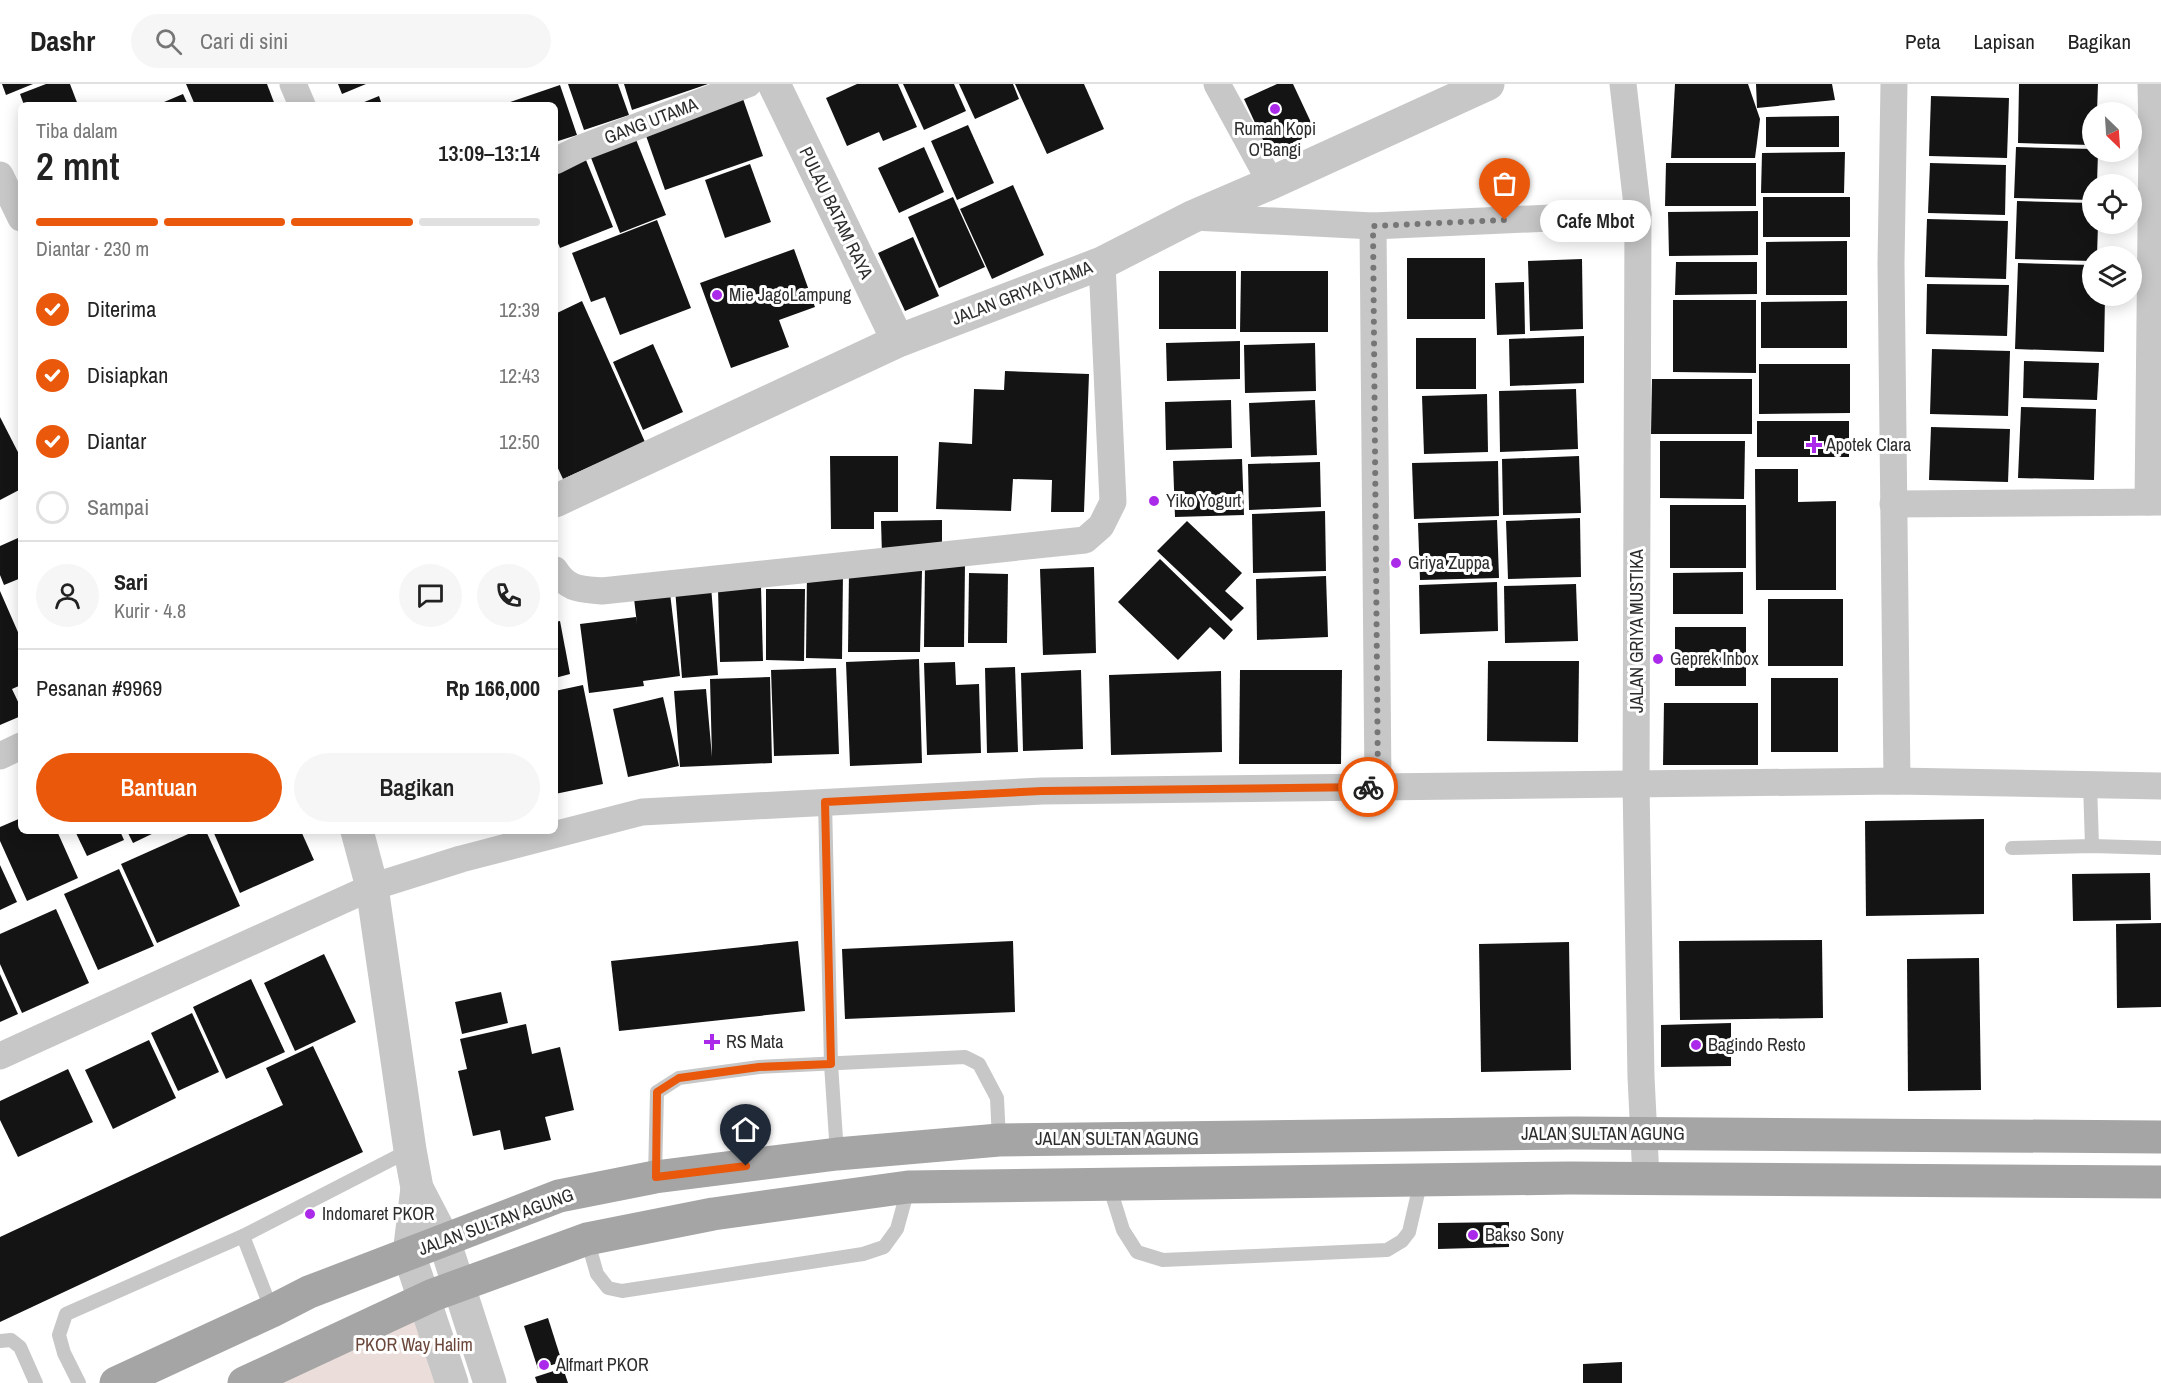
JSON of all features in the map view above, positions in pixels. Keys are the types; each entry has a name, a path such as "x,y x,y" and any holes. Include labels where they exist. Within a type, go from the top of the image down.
{"main road":[{"name":"JALAN SULTAN AGUNG","path":"116,1383 309,1292 558,1196 656,1177 837,1154 999,1140 1645,1134 2161,1137"},
{"path":"244,1383 459,1284 587,1239 713,1214 908,1186 1646,1179 2161,1182"}],"street":[{"path":"293,84 301,102"},
{"name":"GANG UTAMA","path":"558,160 581,148 748,84"},
{"name":"PULAU BATAM RAYA","path":"774,84 898,341"},
{"path":"1217,84 1271,183"},
{"name":"JALAN GRIYA UTAMA","path":"558,500 898,341 1102,262 1192,217 1488,84"},
{"name":"JALAN GRIYA MUSTIKA","path":"1623,84 1638,214 1636,784 1641,1065 1646,1179"},
{"path":"1894,84 1891,263 1897,782"},
{"path":"1893,504 2154,502 2151,84"},
{"path":"0,175 18,212"},
{"path":"1192,217 1373,226 1638,214"},
{"path":"1373,226 1378,787"},
{"path":"558,575 562,581 574,588 602,591 1085,540 1101,526 1113,502 1102,262"},
{"path":"0,756 18,747"},
{"path":"558,834 642,812 1042,791 1897,782 2161,786"},
{"path":"358,834 372,887 417,1188 444,1240 490,1383"},
{"path":"0,1056 372,887 461,859 557,834"},
{"path":"417,1188 409,1254 452,1383"}],"lane":[{"path":"2090,784 2092,846"},
{"path":"825,802 831,1064 837,1154"},
{"path":"2012,848 2092,846 2161,848"},
{"path":"656,1177 657,1092 679,1078 759,1067 965,1057 979,1064 997,1098 999,1140"},
{"path":"79,1383 64,1353 59,1335 66,1314 243,1236 410,1150"},
{"path":"1109,1185 1123,1230 1137,1252 1163,1260 1387,1250 1402,1241 1409,1232 1421,1180"},
{"path":"587,1239 597,1274 608,1288 622,1291 863,1254 884,1247 897,1229 908,1186"},
{"path":"243,1236 272,1311"},
{"path":"0,1341 11,1340 20,1347 36,1383"}],"green space":[{"name":"PKOR Way Halim","path":"439,1293 466,1383 250,1383"}],"building":[{"path":"2,84 33,84 6,95"},
{"path":"46,84 70,84 77,102 23,102 20,94"},
{"path":"186,84 267,84 274,102 194,102"},
{"path":"338,84 366,84 342,94"},
{"path":"568,84 618,84 629,115 584,130"},
{"path":"624,84 708,84 632,110"},
{"path":"857,84 898,84 917,127 883,141 879,132 847,146 826,98"},
{"path":"903,84 954,84 966,111 924,130"},
{"path":"959,84 1013,84 1019,99 975,119"},
{"path":"1015,84 1084,84 1104,129 1047,154"},
{"path":"1277,84 1293,84 1316,133 1269,153 1244,99"},
{"path":"1675,84 1748,84 1760,119 1755,158 1671,158"},
{"path":"1756,84 1832,84 1835,100 1757,108"},
{"path":"2019,84 2098,84 2097,102 2082,102 2082,145 2018,143"},
{"path":"560,85 577,135 558,141 558,102 510,102"},
{"path":"183,94 187,102 164,102"},
{"path":"379,96 381,102 364,102"},
{"path":"742,96 763,156 665,190 644,130"},
{"path":"1931,96 2009,98 2007,158 1929,156"},
{"path":"1839,116 1839,147 1766,147 1766,117"},
{"path":"968,125 994,183 957,200 931,141"},
{"path":"633,132 666,215 620,233 588,150"},
{"path":"924,147 944,192 899,213 878,168"},
{"path":"2016,147 2082,149 2082,162 2098,162 2097,174 2082,174 2082,200 2014,198"},
{"path":"1845,152 1844,193 1761,193 1762,153"},
{"path":"586,160 613,227 560,248 558,243 558,172"},
{"path":"1666,163 1756,163 1756,206 1665,206"},
{"path":"1930,163 2006,165 2005,215 1928,213"},
{"path":"750,164 771,222 725,238 705,180"},
{"path":"1013,185 1044,255 992,279 960,209"},
{"path":"953,197 985,267 939,288 908,217"},
{"path":"1763,197 1850,197 1850,237 1763,237"},
{"path":"2017,201 2082,203 2082,234 2098,234 2097,246 2082,246 2082,261 2015,259"},
{"path":"1758,211 1758,255 1669,256 1668,212"},
{"path":"1927,219 2008,221 2006,279 1925,277"},
{"path":"657,220 691,308 620,335 605,297 591,302 572,253"},
{"path":"913,237 939,296 905,311 878,253"},
{"path":"1847,241 1847,295 1766,295 1766,242"},
{"path":"794,249 815,307 779,320 789,347 731,368 700,283"},
{"path":"1407,258 1485,258 1485,319 1407,319"},
{"path":"1582,259 1583,329 1530,331 1528,261"},
{"path":"1676,262 1757,262 1757,294 1675,295"},
{"path":"2018,263 2082,265 2082,306 2105,306 2104,352 2015,349"},
{"path":"1159,271 1236,271 1236,329 1159,329"},
{"path":"1241,271 1328,271 1328,332 1240,332"},
{"path":"1524,282 1525,334 1497,335 1495,283"},
{"path":"1927,284 2009,285 2007,336 1926,334"},
{"path":"1673,300 1756,300 1756,373 1673,372"},
{"path":"582,301 645,442 563,479 558,468 558,313"},
{"path":"1847,301 1847,348 1761,348 1761,302"},
{"path":"1584,336 1584,383 1510,386 1509,339"},
{"path":"1416,338 1476,338 1476,389 1416,389"},
{"path":"1240,341 1240,379 1167,381 1166,343"},
{"path":"1315,343 1316,391 1245,393 1244,345"},
{"path":"653,344 683,412 643,430 613,362"},
{"path":"1932,349 2010,351 2008,416 1930,414"},
{"path":"2024,361 2099,363 2097,400 2023,398"},
{"path":"1759,364 1850,364 1850,413 1759,414"},
{"path":"1005,371 1089,374 1084,512 1051,512 1052,480 1013,479 1011,511 936,509 939,442 972,444 974,389 1004,390"},
{"path":"1652,379 1752,379 1752,434 1651,434"},
{"path":"1576,389 1578,449 1500,452 1499,391"},
{"path":"1487,394 1488,452 1424,454 1422,396"},
{"path":"1231,400 1232,448 1166,450 1165,402"},
{"path":"1315,400 1317,455 1251,457 1249,403"},
{"path":"2021,407 2096,409 2094,480 2018,478"},
{"path":"0,417 18,452 18,491 0,500"},
{"path":"1757,421 1849,421 1849,457 1757,457"},
{"path":"1931,427 2010,429 2008,482 1929,480"},
{"path":"1660,441 1745,441 1744,499 1660,498"},
{"path":"830,456 898,456 898,512 874,512 874,529 831,529"},
{"path":"1579,456 1581,513 1503,515 1502,459"},
{"path":"1242,459 1244,515 1175,517 1173,461"},
{"path":"1498,461 1499,516 1414,519 1412,463"},
{"path":"1320,462 1321,507 1249,510 1248,464"},
{"path":"1755,469 1798,469 1798,502 1836,501 1836,590 1756,590"},
{"path":"1670,505 1746,505 1746,568 1670,568"},
{"path":"1325,511 1326,571 1253,573 1252,514"},
{"path":"1580,518 1581,577 1508,579 1506,521"},
{"path":"942,520 942,554 882,555 881,521"},
{"path":"1497,520 1499,578 1420,580 1418,523"},
{"path":"1187,521 1242,573 1225,591 1244,608 1231,621 1157,551"},
{"path":"18,538 18,579 4,585 0,575 0,546"},
{"path":"1160,559 1233,630 1224,640 1210,627 1178,660 1118,602"},
{"path":"925,563 965,563 964,647 924,647"},
{"path":"1094,567 1096,653 1043,655 1040,569"},
{"path":"849,571 922,571 920,652 848,652"},
{"path":"807,572 843,572 842,659 806,658"},
{"path":"1743,572 1743,614 1673,614 1673,573"},
{"path":"969,573 1008,574 1007,643 968,643"},
{"path":"1326,576 1328,637 1257,640 1256,579"},
{"path":"1497,582 1498,631 1420,634 1419,585"},
{"path":"1576,584 1578,641 1505,643 1504,586"},
{"path":"669,585 680,676 643,681 644,686 589,693 580,624 636,617 637,624 633,590"},
{"path":"711,586 718,675 682,678 675,588"},
{"path":"761,587 763,661 720,662 718,589"},
{"path":"766,589 805,589 804,661 766,660"},
{"path":"0,591 18,632 18,686 12,689 18,702 18,717 0,725"},
{"path":"1768,599 1843,599 1843,666 1768,666"},
{"path":"558,621 560,621 570,674 558,677"},
{"path":"1675,627 1746,627 1746,686 1675,686"},
{"path":"919,659 922,763 850,766 846,662"},
{"path":"1488,661 1579,661 1578,742 1487,741"},
{"path":"955,662 956,685 979,684 981,753 927,755 924,663"},
{"path":"1015,667 1018,752 987,753 985,668"},
{"path":"836,668 839,754 774,756 771,670"},
{"path":"1081,670 1083,749 1023,751 1021,673"},
{"path":"1240,670 1342,670 1341,764 1239,764"},
{"path":"1221,671 1222,752 1111,755 1109,675"},
{"path":"770,677 772,763 680,767 674,691 706,689 712,757 710,679"},
{"path":"1771,678 1838,678 1838,752 1771,752"},
{"path":"583,685 603,784 558,793 558,690"},
{"path":"663,697 679,766 628,777 613,709"},
{"path":"1664,703 1758,703 1758,765 1663,765"},
{"path":"18,819 18,834 58,834 78,878 27,901 0,841 0,827"},
{"path":"1984,819 1984,914 1866,916 1865,821"},
{"path":"76,834 121,834 124,840 87,856"},
{"path":"128,834 152,834 133,843"},
{"path":"188,834 207,834 240,906 157,943 121,864"},
{"path":"214,834 302,834 314,860 240,893"},
{"path":"0,865 17,902 0,910"},
{"path":"119,869 154,946 98,970 64,894"},
{"path":"2150,873 2151,920 2073,921 2072,874"},
{"path":"56,909 89,983 22,1013 0,964 0,934"},
{"path":"2161,923 2161,1007 2117,1008 2116,924"},
{"path":"1822,940 1823,1018 1680,1020 1679,941"},
{"path":"798,941 805,1011 619,1031 611,961"},
{"path":"1013,941 1015,1012 845,1019 842,949"},
{"path":"1569,942 1571,1070 1481,1072 1479,944"},
{"path":"324,954 356,1022 295,1051 264,983"},
{"path":"1979,958 1981,1090 1908,1091 1907,959"},
{"path":"0,974 18,1014 0,1022"},
{"path":"251,979 285,1052 226,1079 193,1007"},
{"path":"501,992 508,1023 462,1034 455,1002"},
{"path":"192,1013 219,1072 178,1091 151,1033"},
{"name":"Bagindo Resto","path":"1731,1023 1731,1066 1661,1067 1661,1025"},
{"path":"526,1024 532,1054 560,1047 574,1110 545,1117 551,1140 504,1150 500,1130 473,1136 458,1071 467,1069 460,1039"},
{"path":"149,1040 176,1098 113,1129 85,1070"},
{"path":"313,1046 363,1152 0,1322 0,1237 283,1105 266,1068"},
{"path":"68,1069 93,1122 18,1157 0,1120 0,1101"},
{"name":"Bakso Sony","path":"1509,1222 1509,1247 1438,1249 1438,1223"},
{"path":"548,1318 562,1362 538,1369 524,1326"},
{"path":"1622,1362 1622,1383 1583,1383 1583,1364"},
{"path":"563,1368 568,1383 537,1383 535,1377"}],"way so far":[{"path":"1368,787 1378,787 1373,226 1505,220"}],"place":[{"name":"Rumah Kopi O'Bangi","path":"1275,109"},
{"name":"Cafe Mbot","path":"1505,220"},
{"name":"Mie JagoLampung","path":"717,295"},
{"name":"Apotek Clara","path":"1814,445"},
{"name":"Yiko Yogurt","path":"1154,501"},
{"name":"Griya Zuppa","path":"1396,563"},
{"name":"Geprek Inbox","path":"1658,659"},
{"name":"RS Mata","path":"712,1042"},
{"name":"Bagindo Resto","path":"1696,1045"},
{"name":"Indomaret PKOR","path":"310,1214"},
{"name":"Bakso Sony","path":"1473,1235"},
{"name":"Alfmart PKOR","path":"544,1365"}],"route":[{"path":"746,1166 656,1177 657,1092 679,1078 759,1067 831,1064 825,802 1042,791 1368,787"}]}
